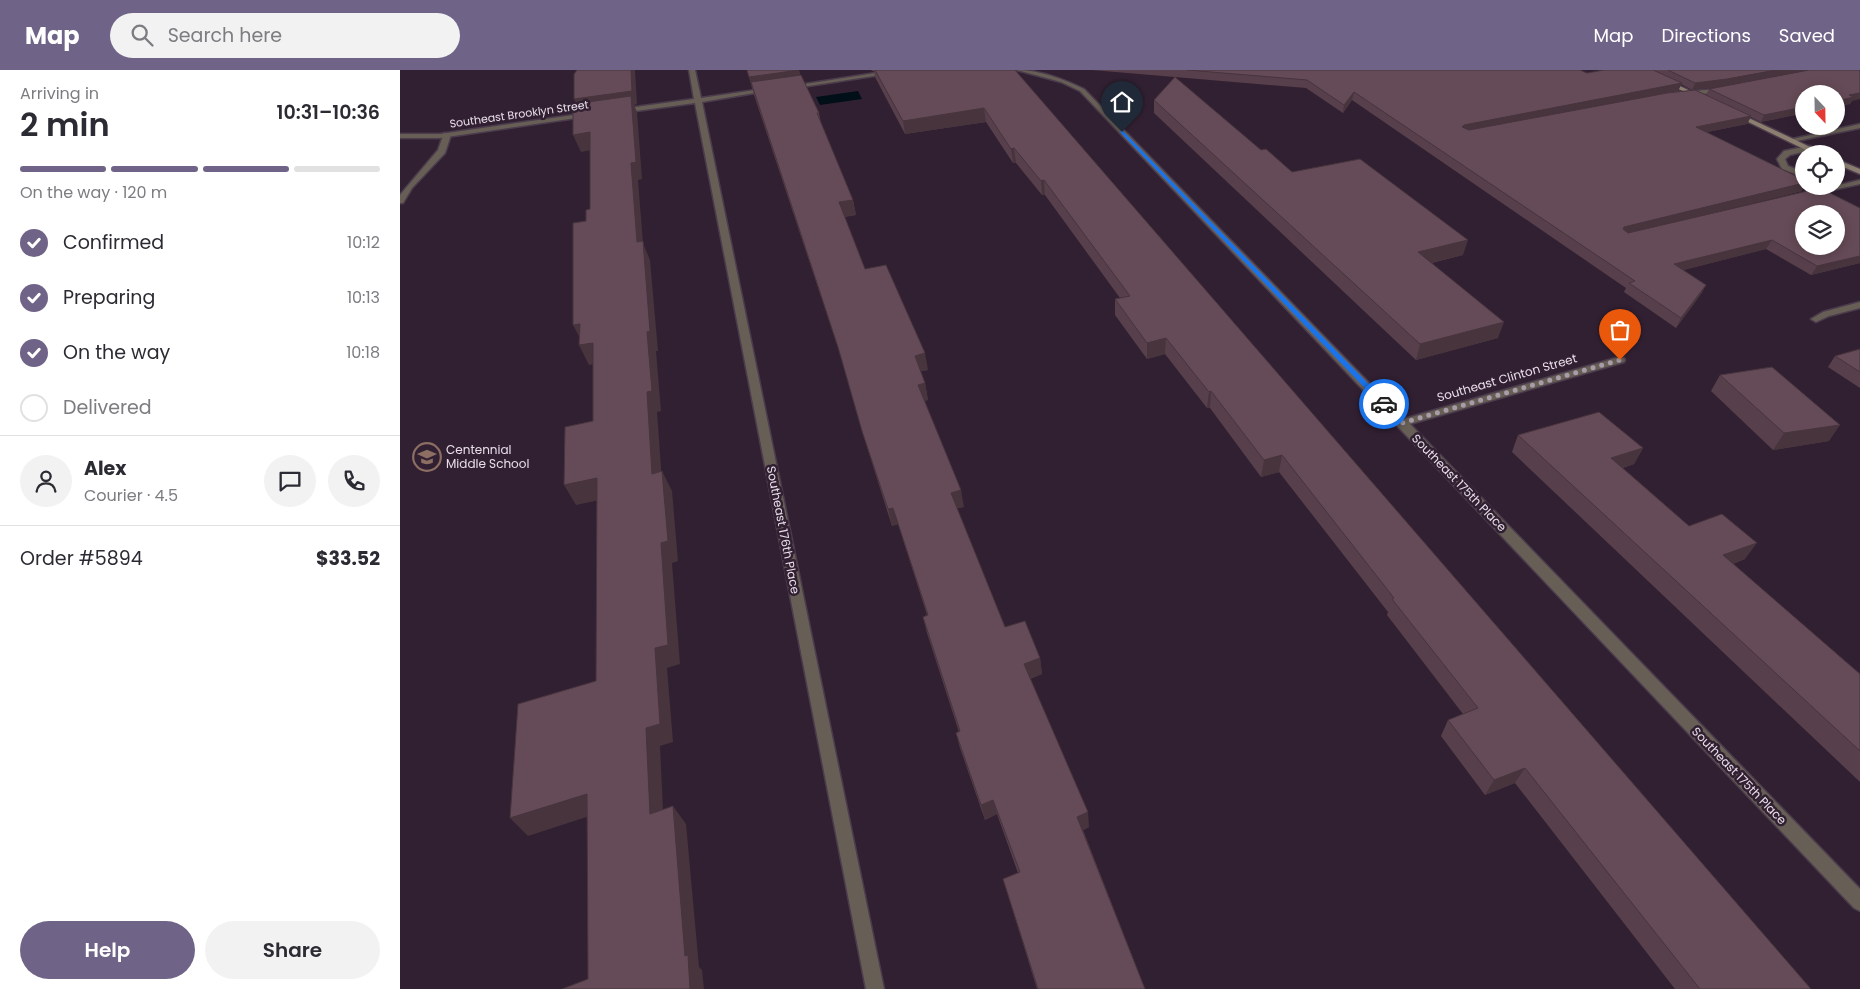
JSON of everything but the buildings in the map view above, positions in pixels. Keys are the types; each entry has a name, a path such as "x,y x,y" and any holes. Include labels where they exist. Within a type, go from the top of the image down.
{"street":[{"name":"Southeast 176th Place","path":"692,70 875,989"},
{"path":"612,112 908,70"},
{"name":"Southeast 175th Place","path":"1020,70 1063,82 1082,90 1860,902"},
{"path":"1641,70 1708,101"},
{"path":"1673,96 1734,88"},
{"path":"1725,109 1802,145"},
{"name":"Southeast Brooklyn Street","path":"400,136 447,135 593,115"},
{"path":"1792,140 1860,126"},
{"path":"400,201 409,187 442,151 447,135"},
{"path":"1795,152 1787,154 1781,159 1785,167 1795,172"},
{"path":"1845,165 1860,172"},
{"path":"1845,184 1860,182"},
{"path":"1793,197 1800,195"},
{"path":"1816,319 1826,314 1860,304"},
{"name":"Southeast Clinton Street","path":"1402,423 1620,360"}],"shaded area":[{"path":"858,91 862,99 820,105 816,97"}],"way so far":[{"path":"1384,404 1402,423 1620,360"}],"place":[{"name":"Centennial Middle School","path":"427,457"}],"route":[{"path":"1122,132 1384,404"}]}
